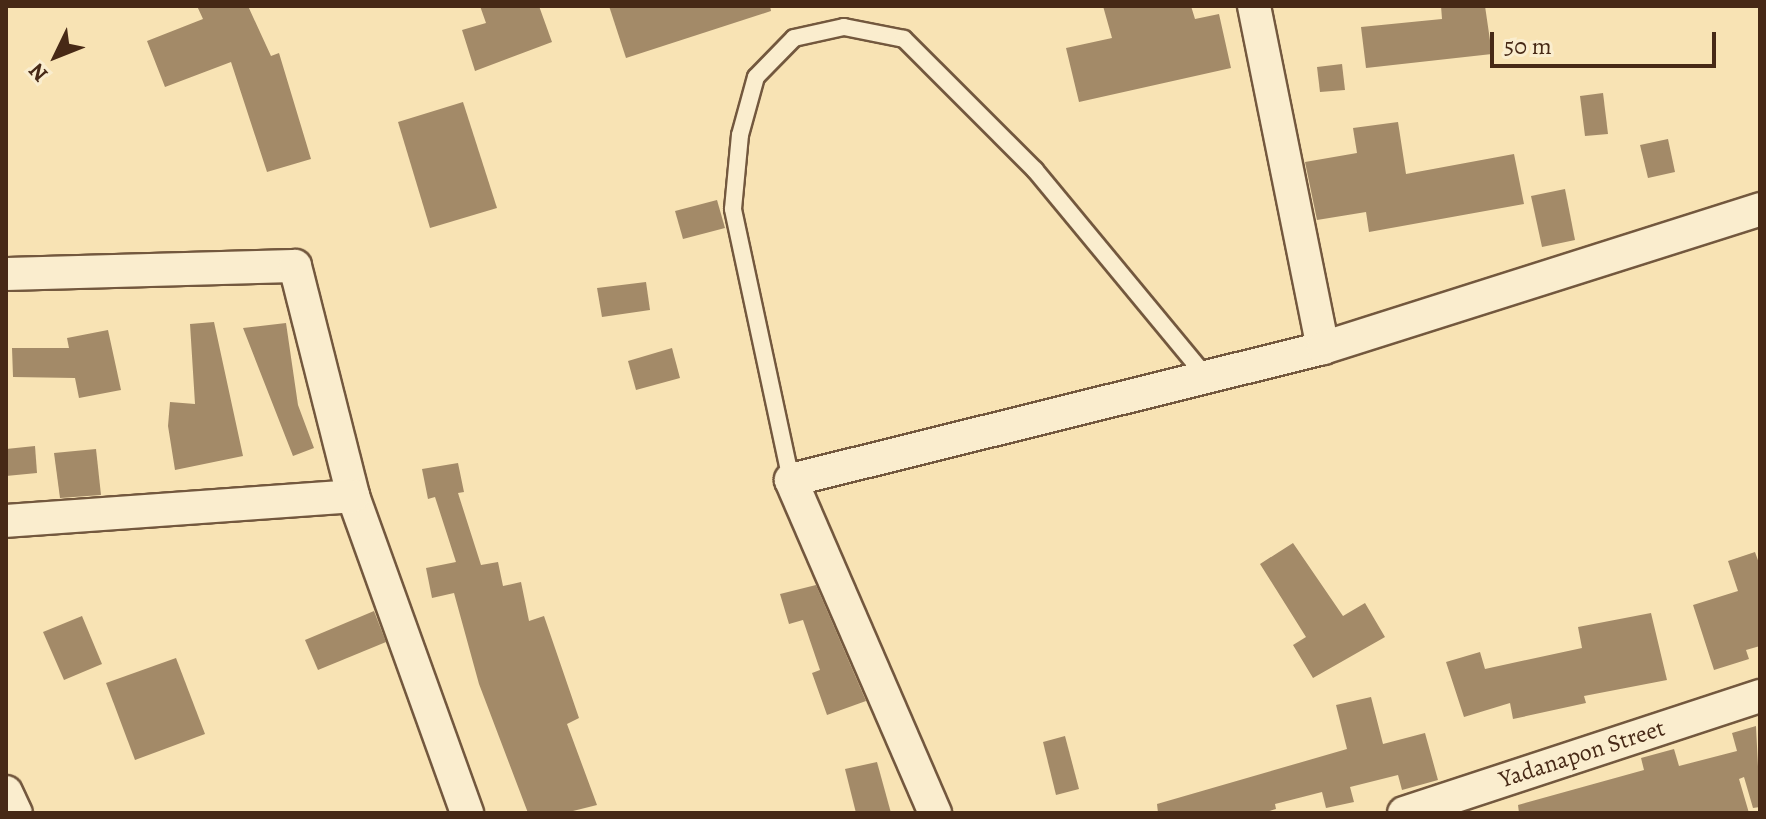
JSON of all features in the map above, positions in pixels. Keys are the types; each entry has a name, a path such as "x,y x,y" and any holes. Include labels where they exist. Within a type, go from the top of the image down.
{"street":[{"path":"1254,6 1323,348"},
{"path":"935,813 791,480 1323,348 1760,209"},
{"path":"6,274 295,266 353,496 467,813"},
{"path":"6,521 353,496"},
{"name":"Yadanapon Street","path":"1404,813 1760,696"},
{"path":"6,792 16,813"}],"lane":[{"path":"791,480 733,209 740,135 756,77 794,38 844,27 904,39 1035,170 1206,377"}],"building":[{"path":"197,6 248,6 271,56 279,53 311,159 267,172 231,62 165,87 147,41 203,19"},
{"path":"480,6 539,6 552,42 475,71 462,30 486,23"},
{"path":"609,6 770,6 771,11 626,58"},
{"path":"1103,6 1191,6 1195,19 1219,14 1231,68 1079,102 1066,48 1112,38"},
{"path":"1441,6 1485,6 1492,54 1366,68 1361,27 1442,19"},
{"path":"1342,64 1345,90 1320,92 1317,67"},
{"path":"1603,93 1608,134 1585,136 1580,96"},
{"path":"463,102 497,208 430,228 398,122"},
{"path":"1398,122 1406,174 1514,154 1524,204 1369,232 1366,212 1317,220 1305,162 1357,153 1353,128"},
{"path":"1668,139 1675,172 1648,178 1640,145"},
{"path":"1565,189 1575,240 1542,247 1531,196"},
{"path":"717,200 725,228 683,239 675,211"},
{"path":"646,282 650,310 602,317 597,288"},
{"path":"214,322 243,456 175,470 168,426 170,402 195,404 190,324"},
{"path":"286,323 298,405 314,448 293,456 243,328"},
{"path":"108,330 121,390 79,398 75,378 13,377 12,348 69,348 67,338"},
{"path":"672,348 680,378 636,390 628,361"},
{"path":"35,446 37,473 6,476 6,449"},
{"path":"96,449 101,495 60,498 54,453"},
{"path":"458,463 464,492 458,493 481,565 498,562 503,586 521,582 529,621 544,616 579,718 567,724 597,805 565,813 528,813 479,684 454,593 432,598 426,568 456,562 435,497 428,499 422,469"},
{"path":"1293,543 1343,616 1365,603 1385,637 1313,678 1293,645 1306,637 1260,564"},
{"path":"1755,552 1760,566 1760,646 1746,650 1749,659 1714,670 1693,605 1738,591 1728,561"},
{"path":"816,585 866,701 827,715 812,673 820,670 803,620 789,624 780,594"},
{"path":"374,611 386,642 318,670 305,640"},
{"path":"1651,613 1667,680 1584,696 1586,703 1513,719 1510,703 1464,717 1446,662 1480,652 1485,669 1582,648 1578,627"},
{"path":"82,616 102,664 64,680 43,632"},
{"path":"176,658 205,734 135,760 106,683"},
{"path":"1371,697 1383,744 1425,733 1438,780 1402,790 1398,775 1350,787 1354,802 1326,808 1322,792 1275,804 1276,809 1262,813 1158,813 1157,804 1347,749 1336,705"},
{"path":"1756,726 1760,807 1753,808 1744,777 1739,779 1749,813 1519,813 1518,805 1644,770 1641,758 1674,749 1679,766 1737,751 1732,733"},
{"path":"1065,736 1079,789 1056,795 1043,742"},
{"path":"877,762 891,813 856,813 845,769"}]}
